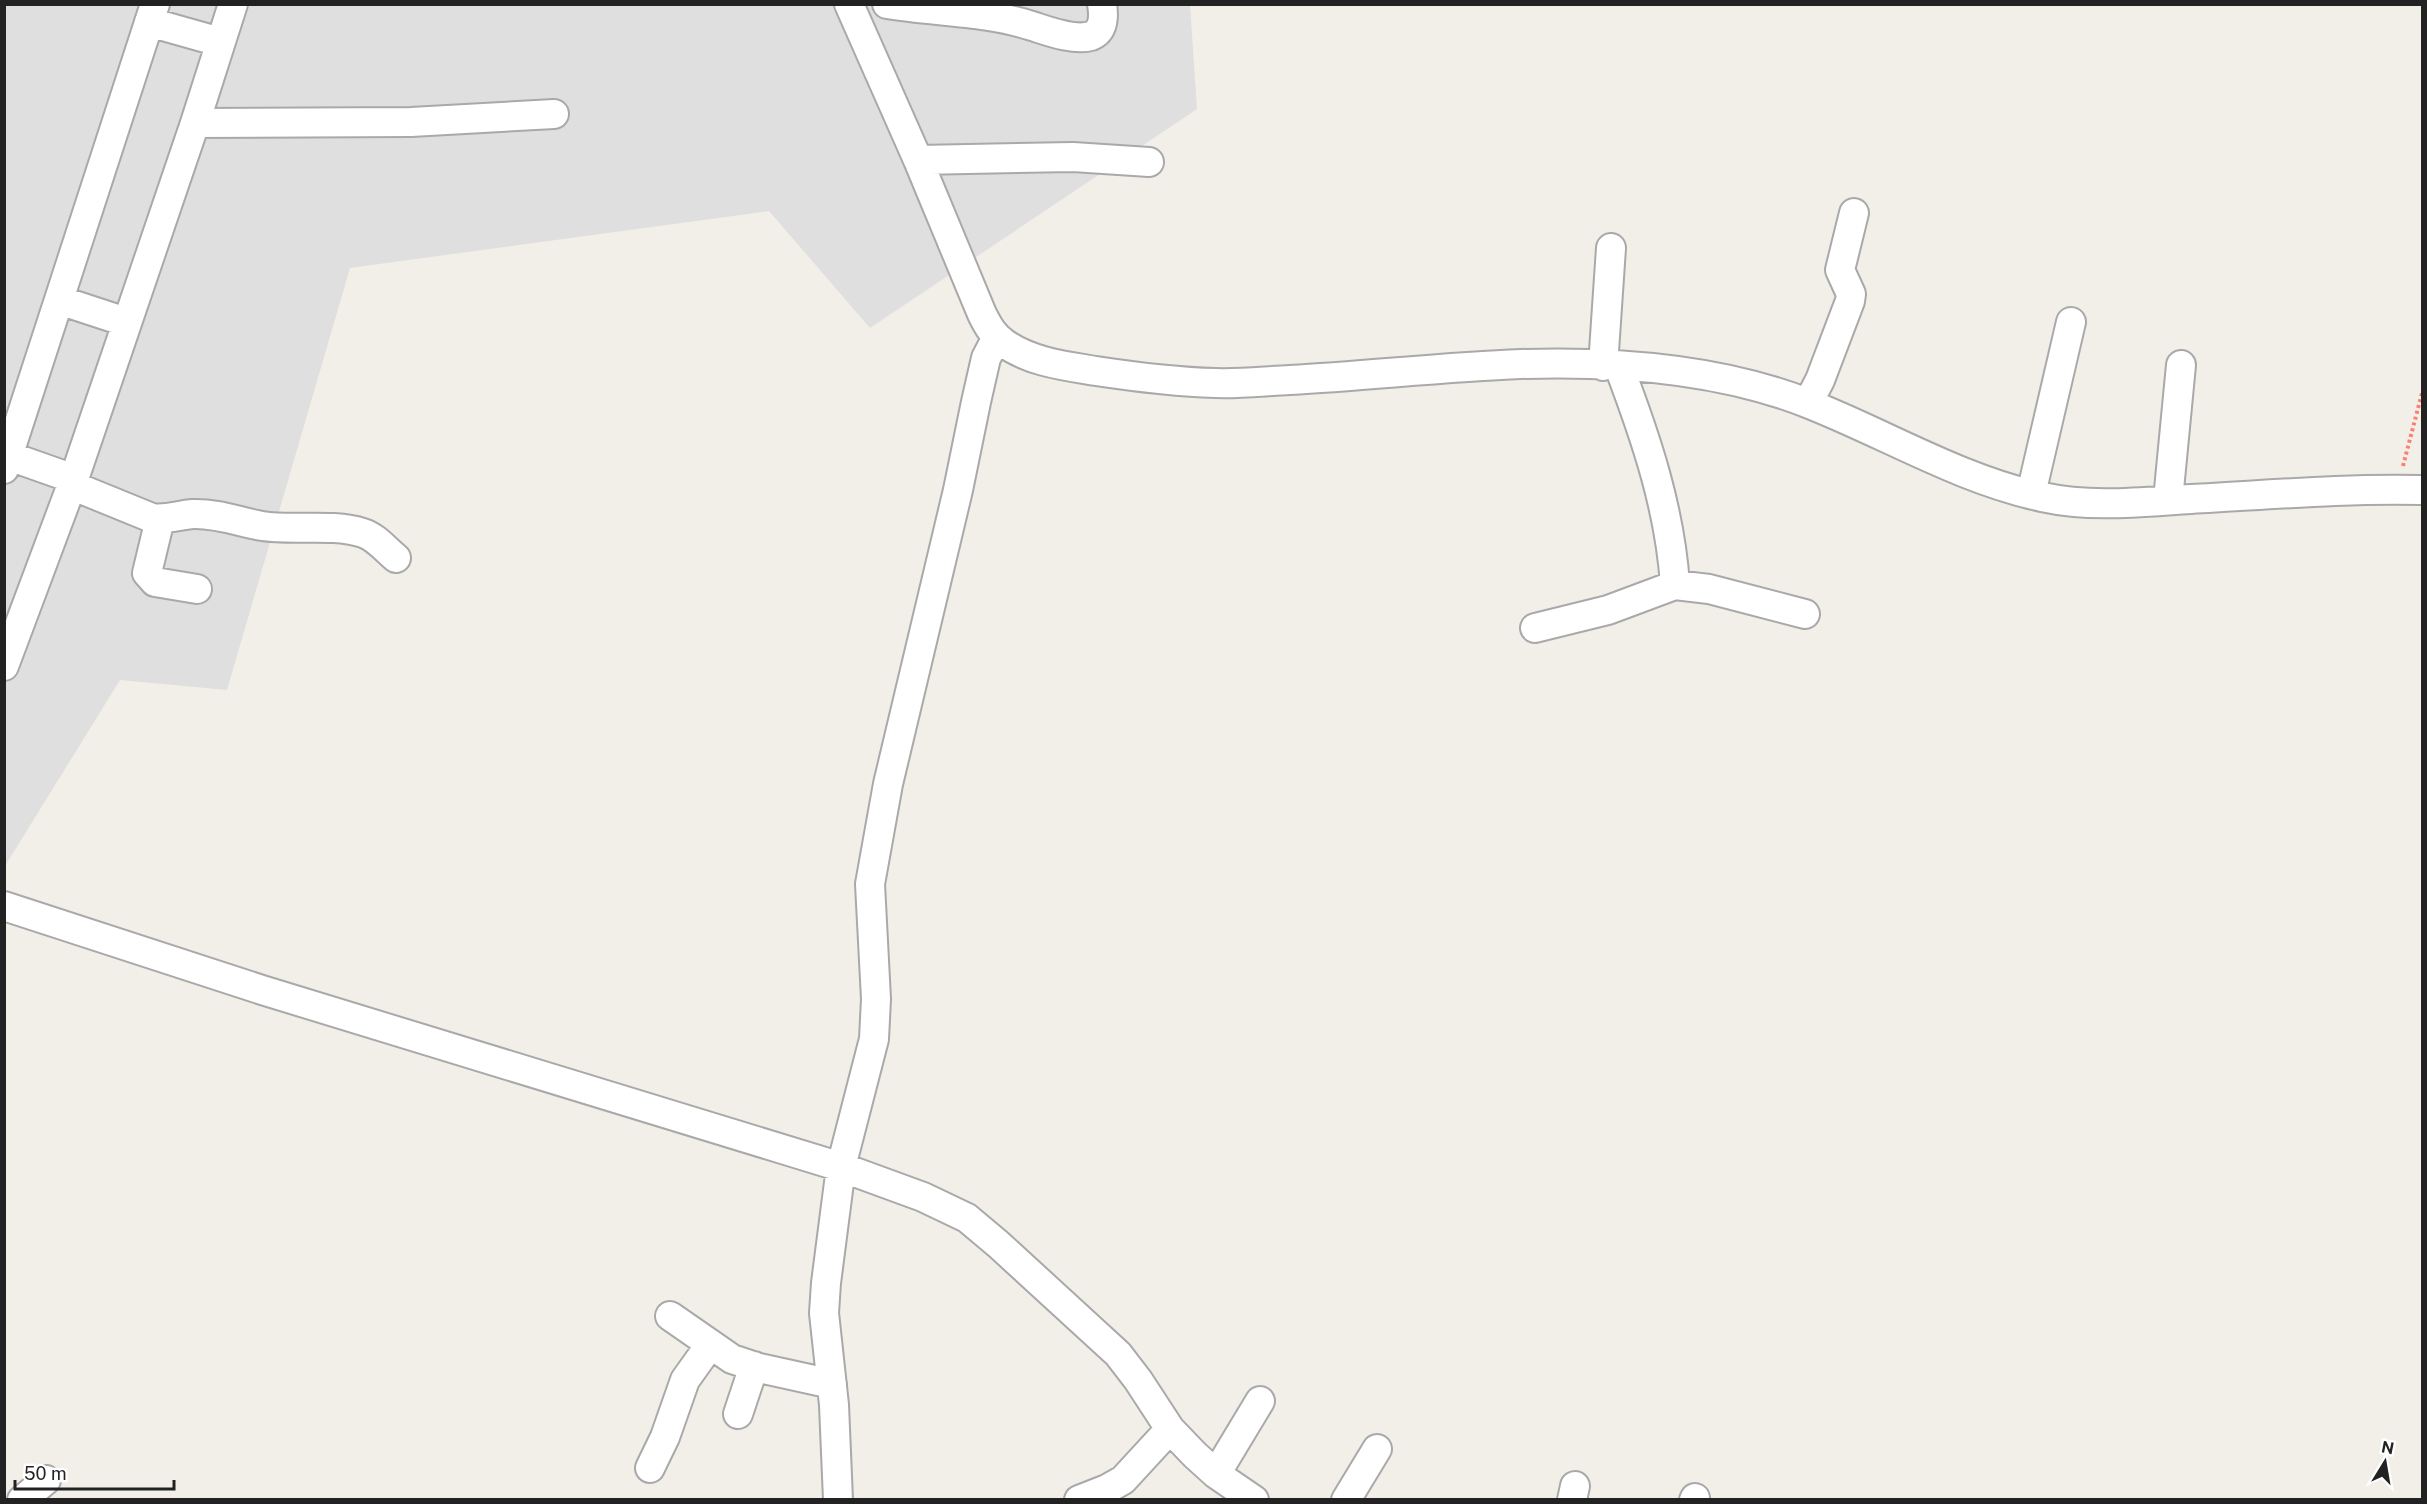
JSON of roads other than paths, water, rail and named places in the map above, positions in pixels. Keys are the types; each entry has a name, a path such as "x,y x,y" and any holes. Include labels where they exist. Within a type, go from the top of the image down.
{"street":[{"path":"4,666 72,482 195,123 233,4"},
{"path":"849,4 990,330 1005,344 1025,354 1068,366 1172,381 1219,384 1552,363 1679,370 1740,380 1808,403 1960,472 2031,494 2088,504 2410,490"},
{"path":"887,4 1010,20 1057,34 1082,37 1092,35 1099,30 1103,19 1102,4"},
{"path":"220,42 165,22 75,305 19,463 72,482 123,508 160,519 192,514 215,515 263,526 352,531 372,537 396,558"},
{"path":"195,123 411,122 554,114"},
{"path":"918,160 1073,157 1149,162"},
{"path":"1808,403 1820,380 1832,343 1850,301 1851,294 1840,270 1854,213"},
{"path":"1611,248 1611,367 1638,420 1662,497 1672,548 1675,585"},
{"path":"75,305 126,322"},
{"path":"2031,494 2071,322"},
{"path":"838,1500 832,1384 824,1313 841,1167 874,1039 876,999 870,884 888,784 958,490 983,369 997,337"},
{"path":"2168,500 2181,365"},
{"path":"160,519 147,573 155,582 197,589"},
{"path":"1534,628 1608,610 1675,585 1709,589 1806,614"},
{"path":"4,906 262,990 841,1167 923,1197 967,1218 999,1244 1118,1354 1170,1429 1216,1474 1254,1500"},
{"path":"670,1316 732,1359 832,1384"},
{"path":"650,1468 665,1437 685,1380 710,1345"},
{"path":"738,1414 754,1366"},
{"path":"1216,1474 1260,1401"},
{"path":"1091,1497 1123,1480 1170,1429"},
{"path":"1346,1500 1377,1449"},
{"path":"22,1500 46,1480"}]}
